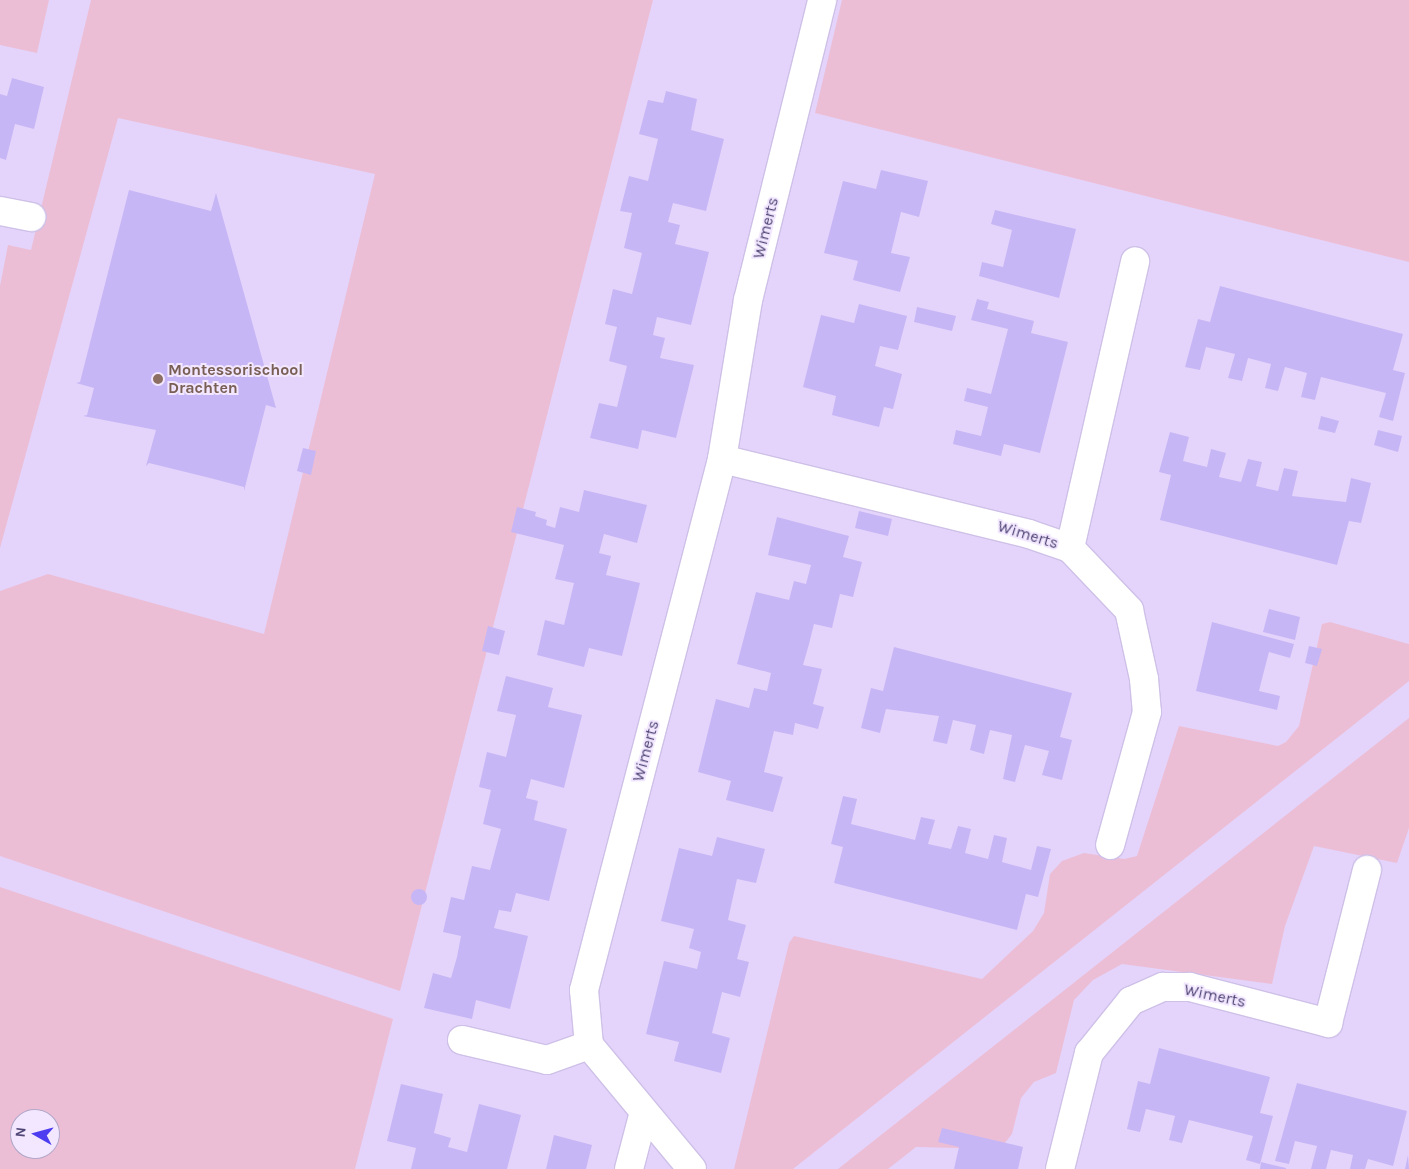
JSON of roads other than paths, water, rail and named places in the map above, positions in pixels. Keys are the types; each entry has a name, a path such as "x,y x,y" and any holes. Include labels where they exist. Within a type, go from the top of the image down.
{"street":[{"name":"Wimerts","path":"589,1045 584,990 722,459 748,300 822,0"},
{"path":"0,211 31,217"},
{"name":"Wimerts","path":"1070,548 1135,261"},
{"name":"Wimerts","path":"722,459 1029,534 1070,548 1128,610 1144,678 1147,712 1110,845"},
{"name":"Wimerts","path":"1060,1169 1089,1053 1131,1001 1163,987 1190,987 1328,1023 1367,870"},
{"path":"462,1040 547,1060 589,1045 692,1169"},
{"path":"629,1169 644,1112"}],"place":[{"name":"Montessorischool Drachten","path":"158,379"}]}
